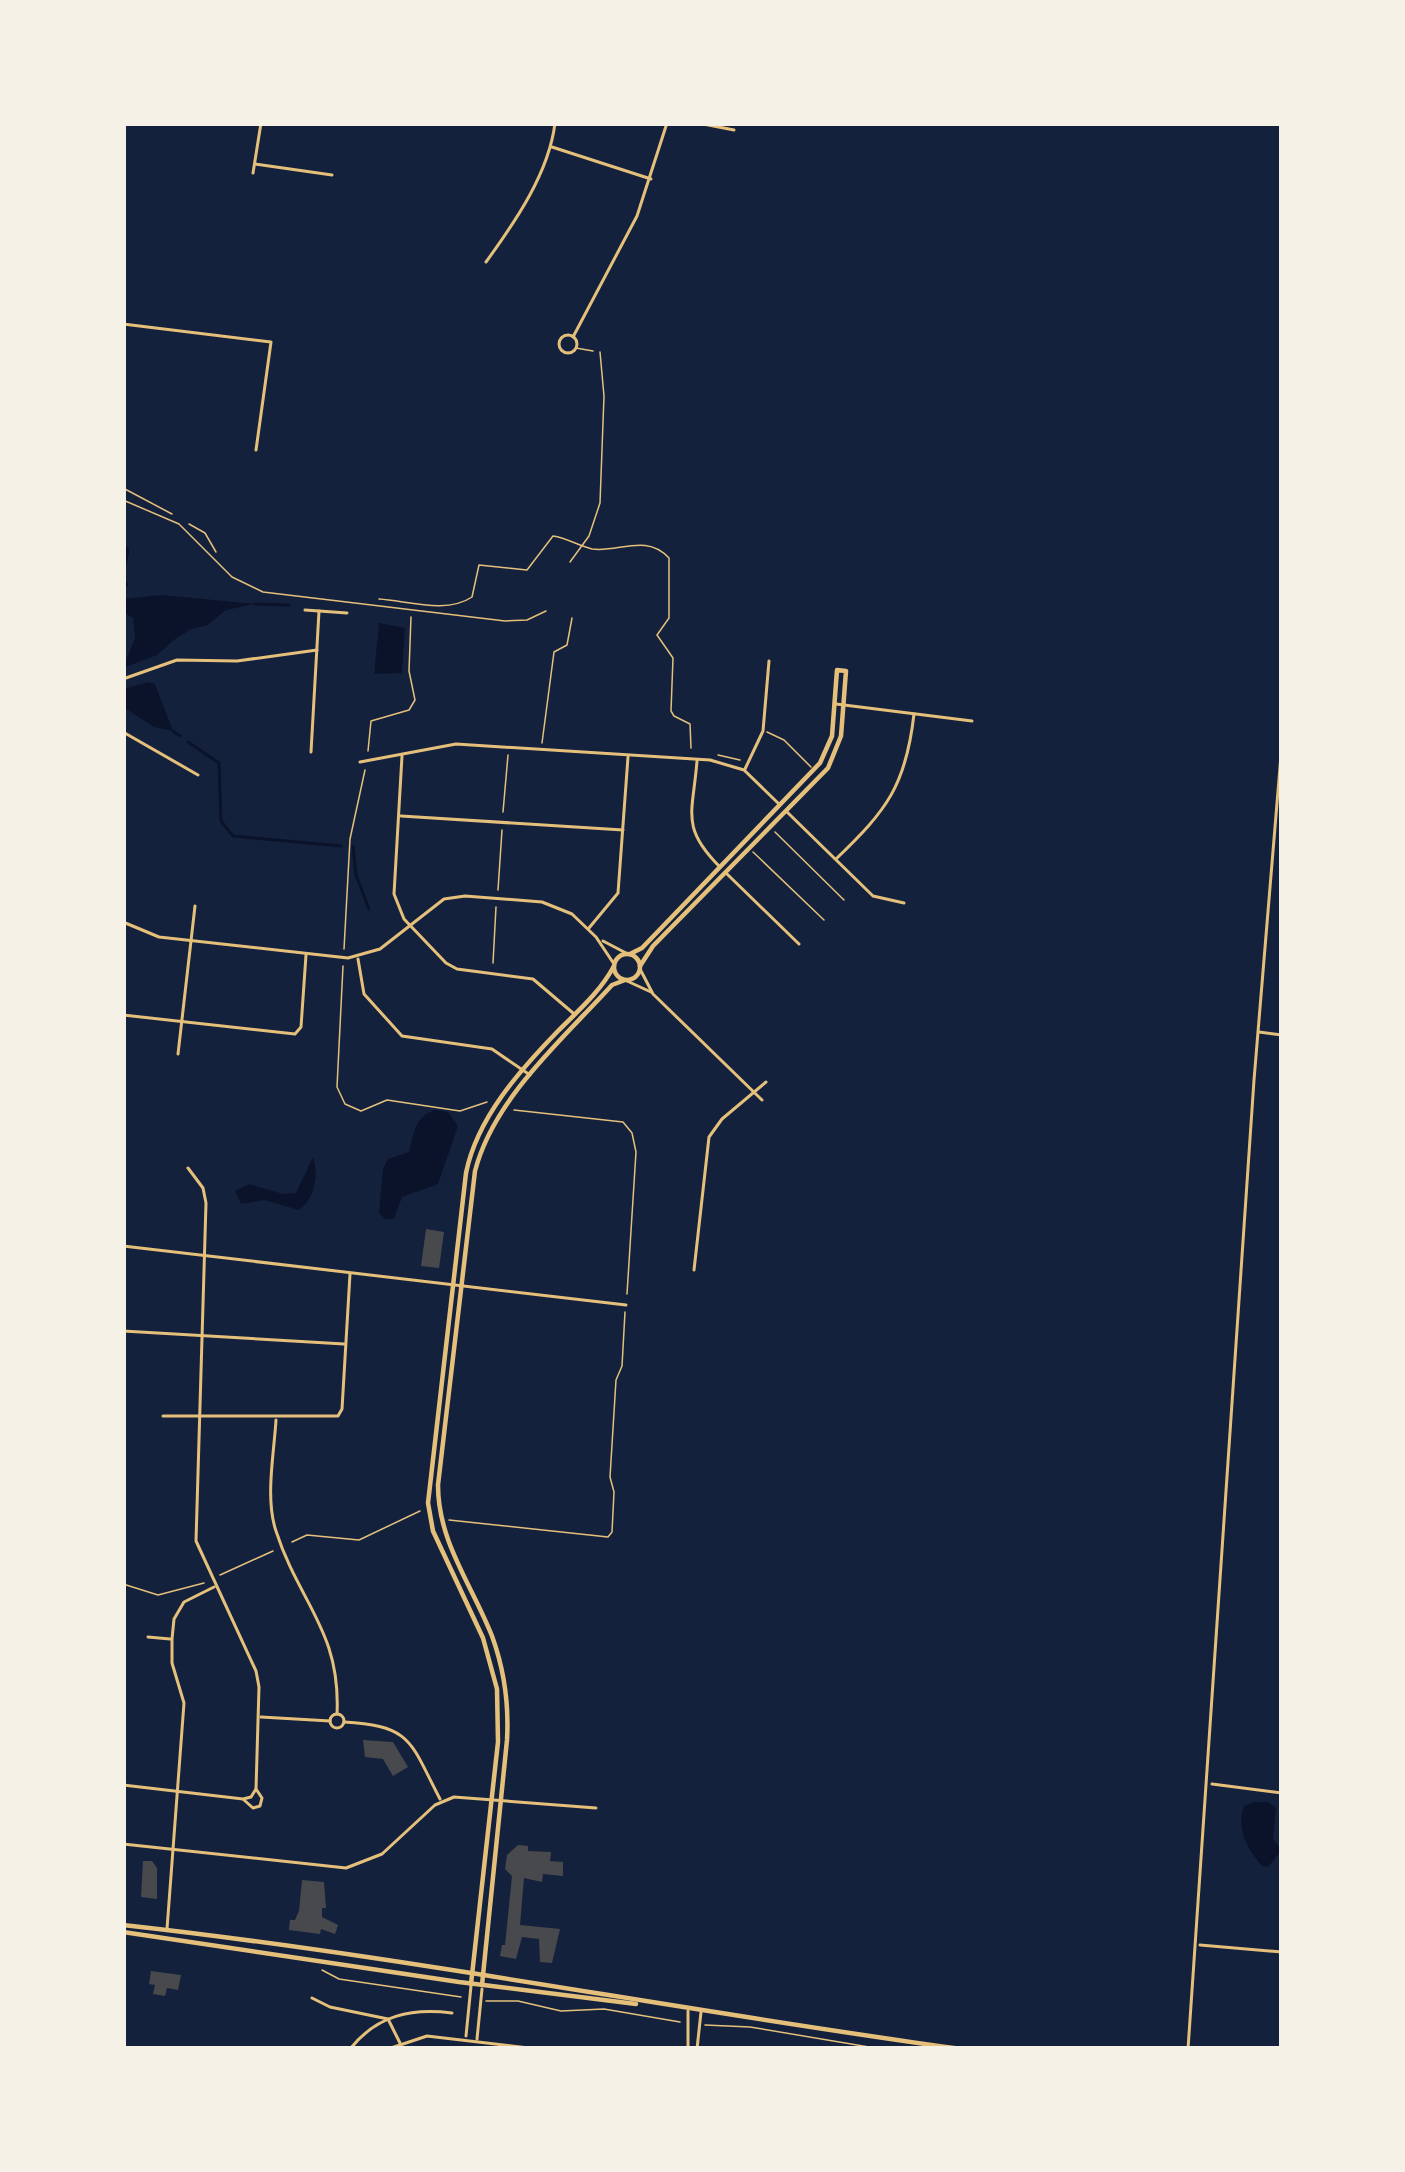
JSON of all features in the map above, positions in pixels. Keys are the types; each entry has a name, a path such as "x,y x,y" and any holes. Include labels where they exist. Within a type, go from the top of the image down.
{"street":[{"path":"253,173 261,123"},
{"path":"486,262 524,203 550,146 555,123"},
{"path":"573,337 562,337 558,346 568,354 576,348 573,337 627,238 652,180 667,123"},
{"path":"698,123 734,130"},
{"path":"550,146 652,180"},
{"path":"255,164 332,175"},
{"path":"123,324 271,342 256,450"},
{"path":"305,610 347,613"},
{"path":"311,752 319,611"},
{"path":"123,679 177,660 237,661 317,650"},
{"path":"744,770 763,731 769,661"},
{"path":"458,1284 467,1166 479,1134 523,1069 601,988 617,958 641,949 820,763 832,736 837,670 846,671 838,750 828,768 653,946 634,977 612,986 530,1075 487,1138 476,1167 428,1503 438,1546 483,1638 493,1671 498,1742 465,2039"},
{"path":"834,704 972,721"},
{"path":"836,860 895,794 906,765 914,714"},
{"path":"123,733 198,776"},
{"path":"1188,2047 1257,1031 1282,743"},
{"path":"360,762 456,744 727,763 744,770 873,896 904,904"},
{"path":"402,754 394,894 398,912 452,967 533,979 574,1015"},
{"path":"588,929 616,897 628,755"},
{"path":"698,760 692,829 698,845 799,944"},
{"path":"820,763 828,768"},
{"path":"399,816 623,830"},
{"path":"123,922 159,937 358,957 380,949 436,903 465,896 556,905 596,937 616,974 653,994 762,1100"},
{"path":"685,901 692,908"},
{"path":"178,1054 195,906"},
{"path":"596,937 629,954 653,994"},
{"path":"123,1016 290,1035 299,1032 307,953"},
{"path":"358,957 364,994 402,1036 492,1049 530,1075"},
{"path":"1257,1031 1282,1035"},
{"path":"694,1270 709,1137 722,1119 766,1082"},
{"path":"467,1166 476,1167"},
{"path":"123,1785 243,1799 256,1789 256,1671 196,1541 206,1203 198,1179 188,1168"},
{"path":"123,1246 626,1305"},
{"path":"163,1415 338,1416 350,1272"},
{"path":"123,1331 346,1344"},
{"path":"449,1358 438,1509 446,1540 490,1632 503,1676 507,1731 476,2041"},
{"path":"276,1418 273,1523 330,1644 338,1684 337,1714 330,1721"},
{"path":"167,1930 184,1703 172,1663 174,1619 184,1602 215,1587"},
{"path":"148,1637 172,1639"},
{"path":"337,1714 344,1722 384,1725 400,1732 441,1801"},
{"path":"259,1717 330,1721 338,1728 344,1722"},
{"path":"1209,1784 1282,1793"},
{"path":"243,1799 253,1808 260,1806 262,1798 256,1789"},
{"path":"123,1844 346,1868 382,1854 441,1801 461,1795 596,1808"},
{"path":"123,1928 483,1974 641,2004"},
{"path":"123,1928 471,1984 961,2049"},
{"path":"1198,1944 1282,1952"},
{"path":"312,1998 330,2007 388,2019"},
{"path":"350,2049 364,2033 412,2010 452,2013"},
{"path":"688,2011 688,2049"},
{"path":"697,2049 701,2012"},
{"path":"388,2019 400,2043"},
{"path":"388,2049 438,2037 537,2049"}],"lane":[{"path":"576,348 592,351"},
{"path":"123,500 178,524 232,577 263,592 514,622 546,611"},
{"path":"763,731 784,740 814,770"},
{"path":"750,849 824,920"},
{"path":"437,2044 438,2037"}],"path":[{"path":"570,562 589,536 600,503 604,396 600,352"},
{"path":"123,488 202,530 223,560"},
{"path":"375,599 445,606 463,603 472,597 480,564 527,570 553,536 597,549 637,545 662,550 669,558 669,618 657,635 673,658 671,711 692,728 691,752"},
{"path":"368,752 371,721 406,711 415,702 409,664 412,614"},
{"path":"543,742 554,652 567,644 572,618"},
{"path":"503,816 508,755"},
{"path":"723,755 741,761"},
{"path":"344,949 350,839 366,768"},
{"path":"498,890 502,830"},
{"path":"775,832 844,901"},
{"path":"493,967 496,907"},
{"path":"343,967 337,1087 345,1104 361,1111 394,1100 464,1111 494,1099"},
{"path":"445,1519 608,1537 612,1532 616,1380 622,1366 636,1152 632,1133 623,1122 513,1110"},
{"path":"289,1544 308,1535 364,1539 423,1509"},
{"path":"218,1577 235,1565 276,1550"},
{"path":"123,1584 158,1595 204,1583"},
{"path":"318,1968 340,1979 463,1997"},
{"path":"487,2001 518,2001 562,2011 604,2009 680,2022"},
{"path":"706,2025 750,2026 881,2049"}],"water":[{"path":"162,595 255,604 226,610 157,655 123,668 135,638 133,618 123,612 123,599"},
{"path":"379,623 405,628 402,673 374,674"},
{"path":"155,684 173,731 154,727 123,707 123,689"},
{"path":"436,1110 448,1112 458,1126 438,1184 402,1197 394,1219 385,1219 379,1213 383,1169 388,1159 409,1152 420,1120"},
{"path":"313,1157 314,1186 299,1210 264,1200 241,1204 235,1191 249,1184 296,1193"},
{"path":"1268,1802 1276,1808 1273,1839 1282,1850 1268,1867 1252,1853 1242,1831 1244,1806"}],"building":[{"path":"426,1229 444,1232 439,1268 421,1266"},
{"path":"363,1740 393,1742 408,1767 393,1776 383,1759 365,1757"},
{"path":"518,1845 528,1846 528,1851 551,1852 550,1861 563,1862 563,1876 543,1874 542,1882 524,1878 520,1925 560,1929 552,1963 540,1962 539,1939 522,1937 516,1959 500,1956 512,1876 505,1869 507,1855"},
{"path":"143,1861 152,1861 157,1868 157,1899 141,1897"},
{"path":"302,1880 324,1882 322,1917 338,1925 335,1934 321,1929 320,1934 289,1930 290,1920 299,1911"},
{"path":"151,1971 181,1975 178,1990 167,1988 165,1996 153,1994"}],"waterway":[{"path":"123,546 128,550 123,574"},
{"path":"123,578 127,585"},
{"path":"255,604 289,605"},
{"path":"173,731 180,736"},
{"path":"188,742 219,763 221,821 233,836 341,846"},
{"path":"353,846 356,875 369,909"}]}
